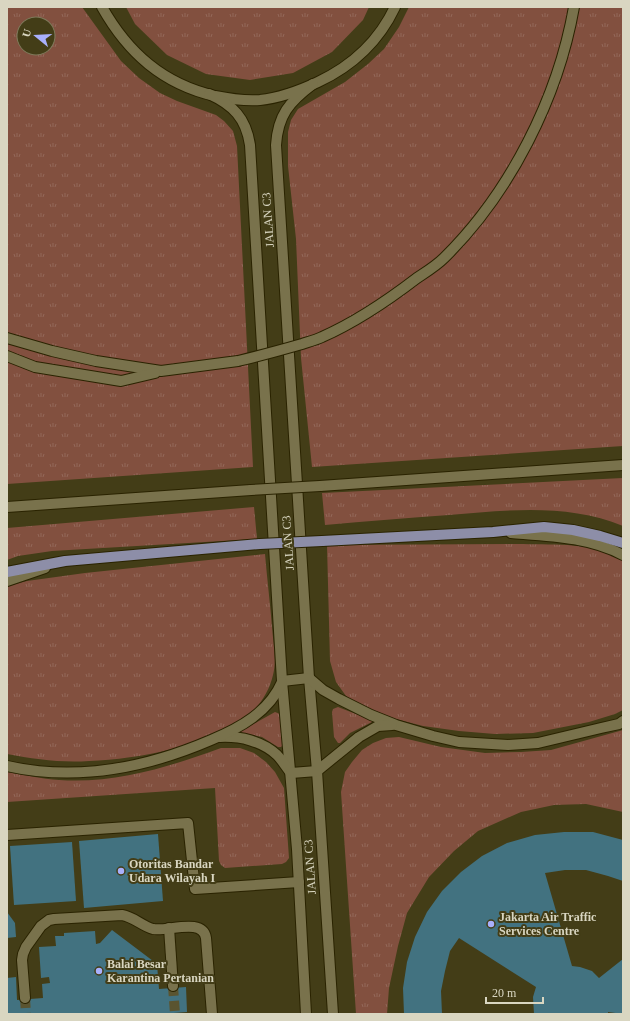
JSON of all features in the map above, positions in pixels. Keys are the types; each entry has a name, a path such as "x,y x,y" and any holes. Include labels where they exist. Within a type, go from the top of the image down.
{"main road":[{"path":"7,572 64,561 260,544 493,532 544,527 573,530 623,543"}],"street":[{"path":"102,7 110,21 133,50 158,72 192,89 209,94 225,98 261,100 295,91 313,84 331,76 360,56 383,29 395,7"},
{"path":"7,356 35,367 121,380 161,371 238,361 279,351 321,338 360,318 392,297 442,259 476,224 522,152 543,111 560,66 574,7"},
{"name":"JALAN C3","path":"313,84 297,96 288,106 282,117 277,133 276,145 309,678 317,771 333,1014"},
{"name":"JALAN C3","path":"209,94 228,104 242,119 246,127 250,145 282,681 291,773 299,882 306,1014"},
{"path":"7,338 52,351 96,361 161,371"},
{"path":"7,507 623,465"},
{"path":"493,532 572,539 596,544 623,555"},
{"path":"7,581 64,561"},
{"path":"7,766 56,773 86,772 136,766 175,755 218,737 258,715 274,697 282,681 309,678 323,690 339,700 371,715 396,725 459,742 538,744 619,724 623,721"},
{"path":"218,737 239,738 261,745 277,755 291,773 317,771 359,737 378,726 396,725"},
{"path":"7,835 188,823 195,889 299,882"},
{"path":"25,998 22,960 23,954 26,947 41,926 49,920 122,915 131,917 152,928 193,926 204,932 206,938 212,1014"},
{"path":"169,928 173,986"}],"green space":[{"path":"7,7 82,7 121,61 139,78 160,93 177,101 216,115 233,131 237,146 253,467 7,484"},
{"path":"126,7 369,7 363,20 332,52 293,73 250,80 206,74 167,55 135,24"},
{"path":"409,7 623,7 623,446 312,467 301,358 296,239 288,166 288,132 291,120 298,109 345,82 384,49 399,27"},
{"path":"623,478 623,526 581,514 537,510 493,511 325,525 322,493"},
{"path":"254,507 257,539 52,551 18,556 7,560 7,528"},
{"path":"523,544 587,547 612,554 623,560 623,710 589,722 533,733 495,734 423,726 388,717 360,707 346,696 336,682 330,661 327,545"},
{"path":"265,554 275,663 272,680 267,691 258,706 250,714 214,735 173,749 151,754 109,760 58,761 7,754 7,586 27,581 85,573"},
{"path":"338,707 374,721 350,733 340,743 338,743 334,737 332,712 333,709"},
{"path":"275,712 280,714 283,745 281,747 278,747 262,737 239,732"},
{"path":"623,730 623,812 586,804 554,805 521,812 478,831 454,851 429,877 407,913 389,988 387,1014 356,1014 341,792 345,772 362,750 373,743 386,738 399,737 441,747 485,753 551,750"},
{"path":"221,748 240,748 254,753 266,762 275,772 284,788 289,858 286,862 282,864 225,868 221,865 219,861 215,788 7,802 7,772 40,778 80,781 121,777 162,768"}],"building":[{"name":"Jakarta Air Traffic Services Centre","path":"564,832 593,832 623,840 623,881 586,870 565,870 545,873 572,966 592,971 599,978 623,959 623,1014 608,1012 608,1014 534,1014 533,997 536,987 459,938 450,951 445,971 441,991 442,1014 404,1014 403,988 407,962 415,937 427,912 442,891 461,872 482,856 507,843 535,835"},
{"name":"Otoritas Bandar Udara Wilayah I","path":"158,834 163,901 84,908 79,841"},
{"path":"72,842 76,901 14,905 10,846"},
{"path":"7,912 15,923 16,937 7,938"},
{"name":"Balai Besar Karantina Pertanian","path":"112,930 157,964 159,989 186,987 187,1012 161,1014 7,1014 7,978 16,977 17,1000 43,998 42,984 50,983 49,977 41,978 39,947 56,946 55,936 64,936 64,933 95,931 96,944 100,943"}],"tunnel":[{"path":"173,986 175,1014"},
{"path":"25,998 26,1014"}],"place":[{"name":"Otoritas Bandar Udara Wilayah I","path":"121,871"},
{"name":"Jakarta Air Traffic Services Centre","path":"491,924"},
{"name":"Balai Besar Karantina Pertanian","path":"99,971"}]}
